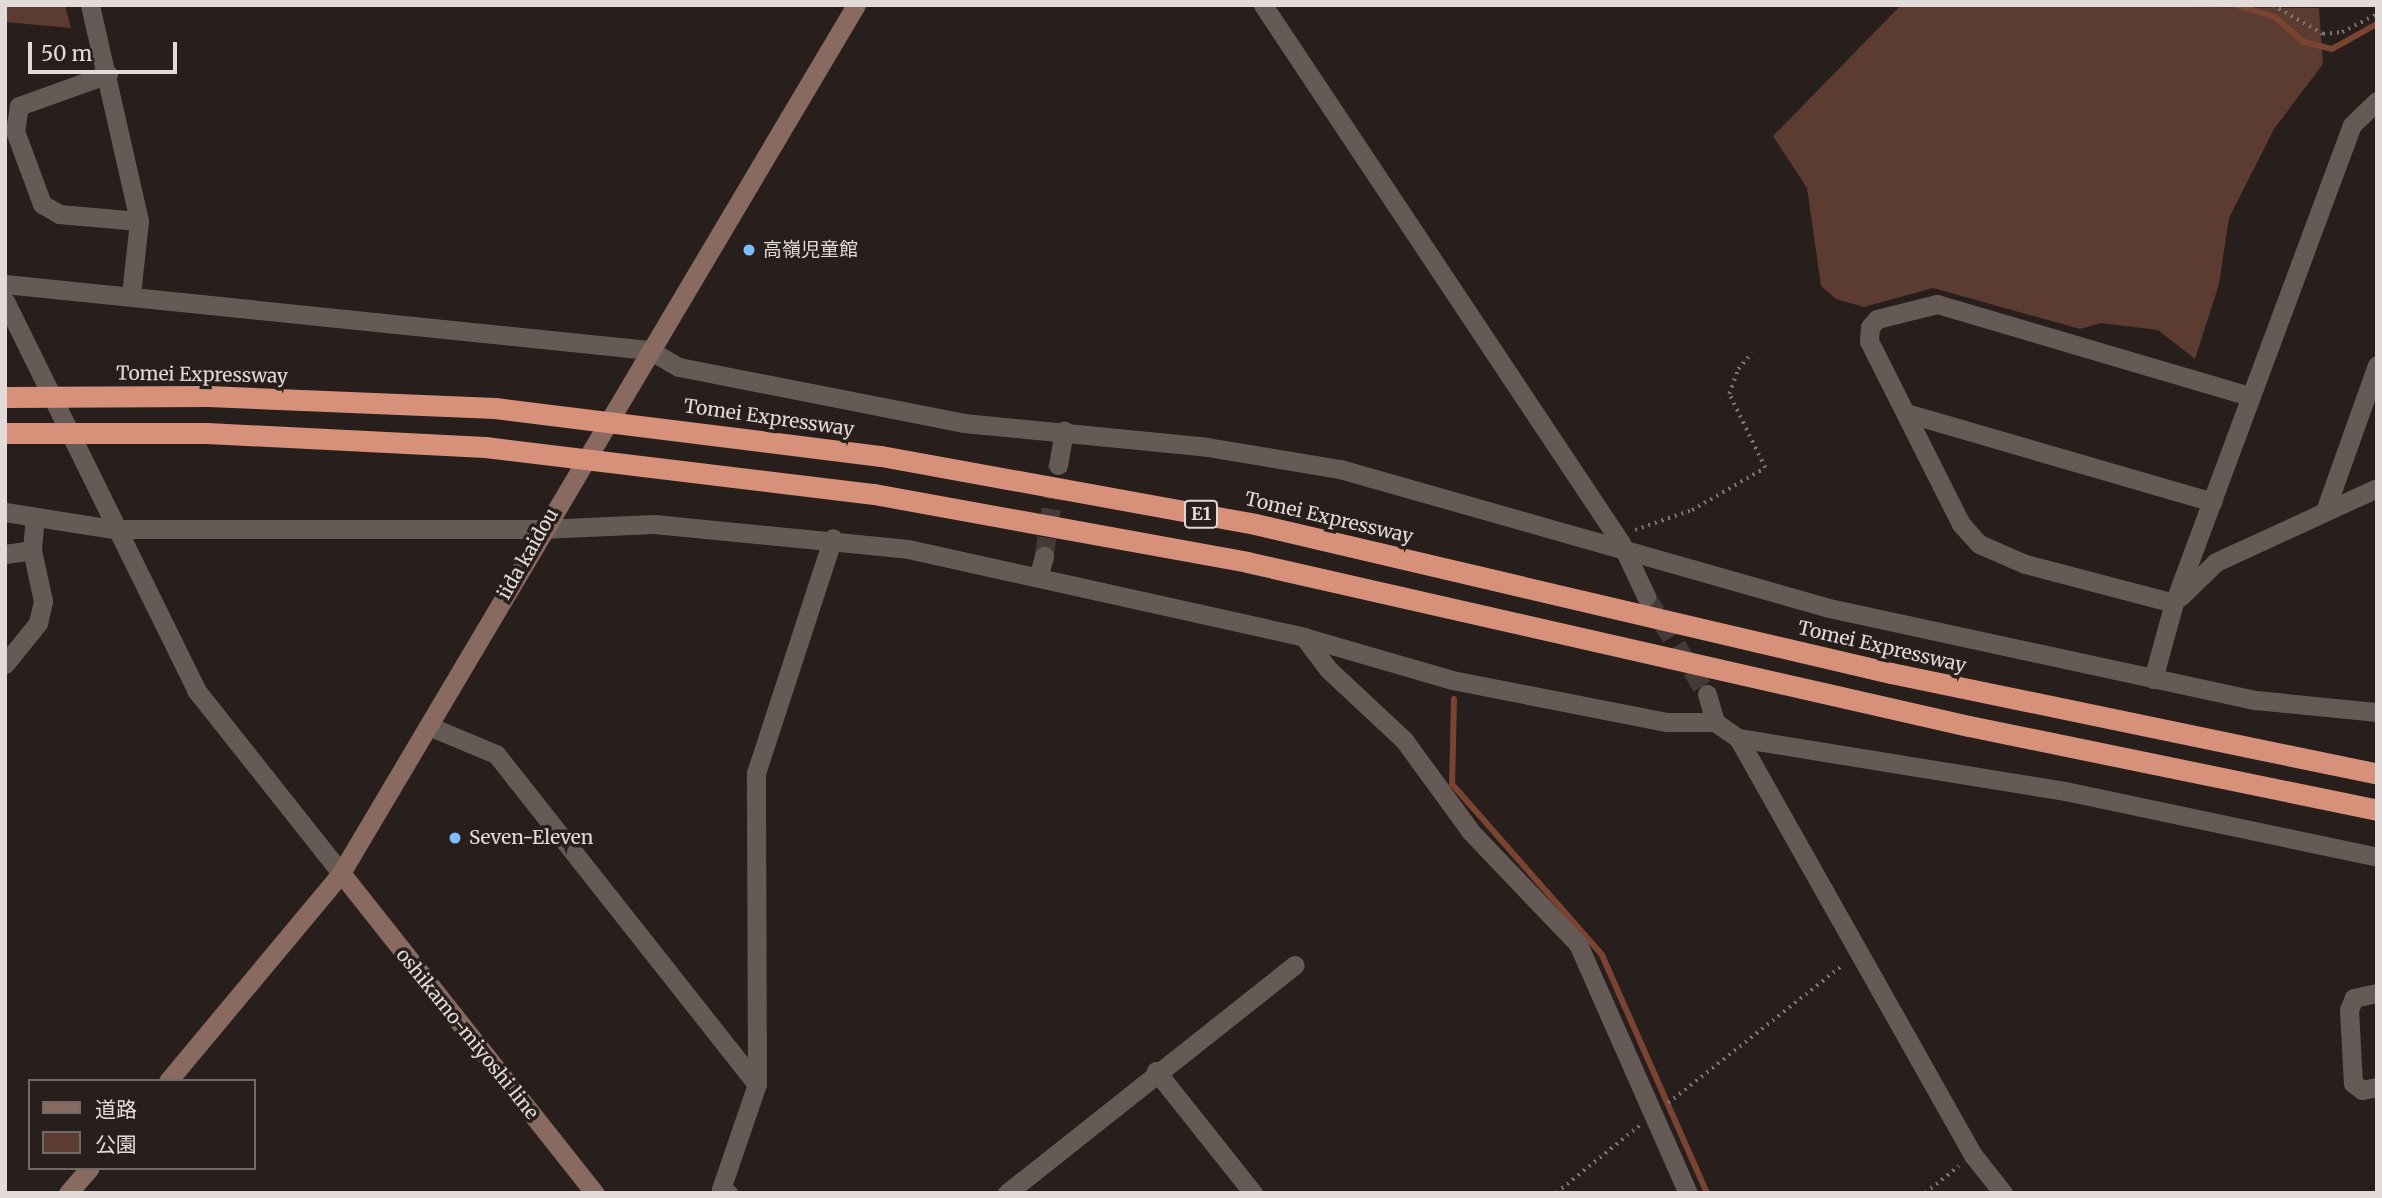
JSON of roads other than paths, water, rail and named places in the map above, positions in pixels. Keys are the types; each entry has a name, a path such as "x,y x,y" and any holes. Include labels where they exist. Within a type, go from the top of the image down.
{"highway":[{"name":"Tomei Expressway","path":"5,397 208,397 495,408 881,456 1255,524 1931,682 2377,774"},
{"name":"E1","path":"5,433 207,433 485,447 874,494 1247,562 1982,729 2377,810"}],"main road":[{"name":"iida kaidou","path":"170,1079 341,873 431,727 546,522 856,5"},
{"name":"oshikamo-miyoshi line","path":"341,873 595,1193"},
{"path":"68,1193 88,1170"}],"street":[{"path":"90,5 108,74 139,221 131,295"},
{"path":"1263,5 1621,544 1646,596"},
{"path":"108,74 19,106 15,131 42,204 59,214 139,221"},
{"path":"2153,679 2174,603 2352,125 2377,101"},
{"path":"5,284 649,350 679,367 951,421 1064,431 1340,469 1621,544 1829,608 2256,700 2377,712"},
{"path":"5,300 114,529 196,690 341,873"},
{"path":"2174,603 2025,564 1979,544 1961,524 1910,414 1869,341 1870,327 1877,319 1937,304 2250,396"},
{"path":"2325,510 2377,365"},
{"path":"1910,414 2212,502"},
{"path":"1058,465 1064,431"},
{"path":"2174,603 2216,562 2377,488"},
{"path":"5,512 114,529 546,522 654,524 833,538 1041,565 1452,680 1667,722 1715,722 1738,738 1862,951 1973,1155 2003,1193"},
{"path":"5,664 38,622 43,601 32,550 36,518"},
{"path":"728,1193 721,1189 757,1084 756,773 833,538"},
{"path":"5,554 32,550"},
{"path":"1304,637 1328,669 1404,740 1471,832 1578,944 1688,1193"},
{"path":"1707,694 1715,722"},
{"path":"431,727 496,754 757,1084"},
{"path":"1738,738 2065,790 2377,857"},
{"path":"1007,1193 1156,1071 1294,965"},
{"path":"2377,993 2354,998 2349,1010 2353,1083 2362,1090 2377,1087"},
{"path":"1156,1071 1253,1193"}],"waterway":[{"path":"2236,5 2275,17 2304,42 2332,49 2377,24"},
{"path":"1454,699 1452,784 1602,955 1707,1193"}],"tunnel":[{"path":"1044,556 1058,465"},
{"path":"1646,596 1707,694"}],"place":[{"name":"高嶺児童館","path":"749,250"},
{"name":"Seven-Eleven","path":"455,838"}]}
